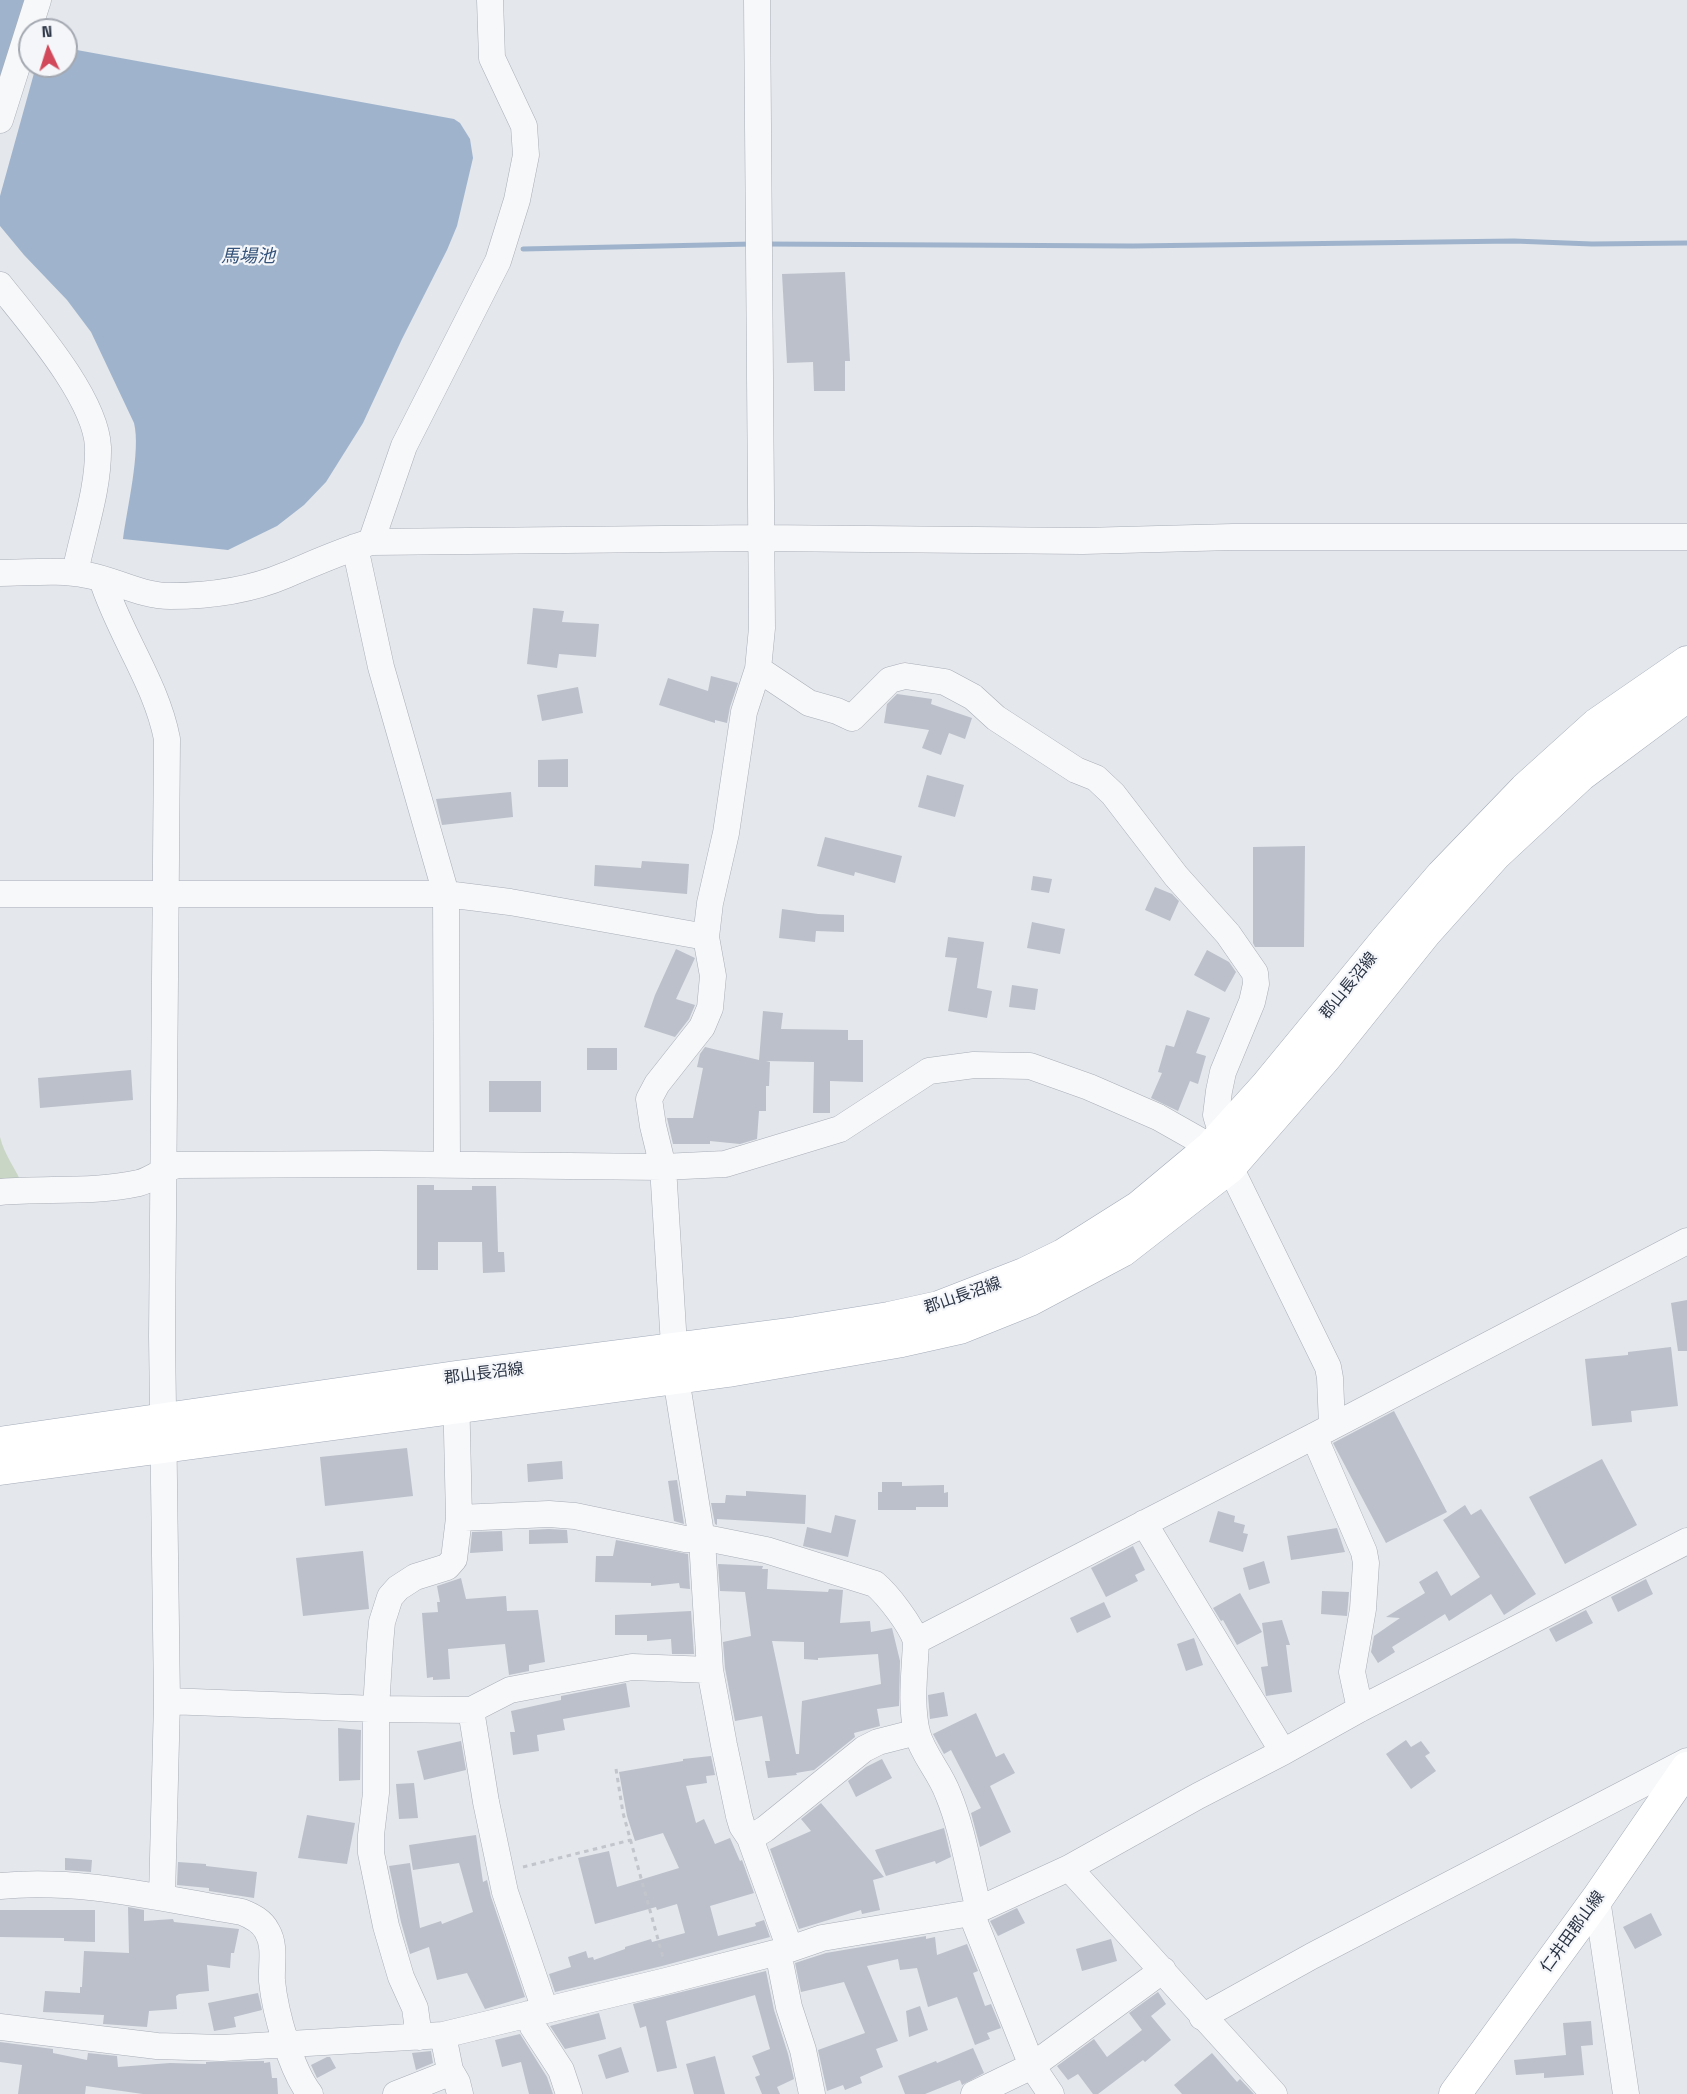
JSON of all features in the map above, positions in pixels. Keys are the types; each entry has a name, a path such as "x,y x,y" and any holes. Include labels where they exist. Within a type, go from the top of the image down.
{"main road":[{"name":"郡山長沼線","path":"1221,1150 1267,1085 1442,875 1525,789 1597,724 1687,662"},
{"name":"郡山長沼線","path":"0,1469 164,1433 675,1364 939,1307 987,1290 1063,1255 1139,1207 1221,1150 1325,1058 1426,932 1495,855 1581,775 1687,696"},
{"name":"郡山長沼線","path":"0,1443 164,1433"},
{"name":"仁井田郡山線","path":"1455,2094 1597,1899 1687,1768"}],"street":[{"path":"0,120 38,0"},
{"path":"447,1164 446,894 383,676 363,544 404,446 498,261 517,200 526,155 524,126 492,58 490,0"},
{"path":"757,0 762,628 758,669 744,712 726,833 710,903 706,937 713,976 710,1008 702,1027 657,1084 649,1099 663,1167 675,1364 702,1540 710,1670 742,1826 750,1838 787,1935 784,1950 789,2007 803,2050 812,2094"},
{"path":"0,285 41,334 91,417 98,446 95,485 75,573"},
{"path":"0,573 75,573 147,593 168,596 235,590 286,575 363,544 760,538 1083,541 1233,537 1687,537"},
{"path":"102,579 108,599 158,704 167,739 163,1170 167,1701 162,1897"},
{"path":"758,669 809,703 852,718 890,680 905,676 945,682 973,697 996,718 1076,770 1096,778 1113,794 1176,876 1228,934 1255,973 1256,984 1252,1002 1223,1072 1216,1115 1221,1150 1328,1367 1330,1413 1323,1431 1366,1563 1363,1609 1352,1672 1360,1709"},
{"path":"0,894 446,894 510,902 706,937"},
{"path":"0,1192 100,1189 152,1179 163,1170 176,1165 447,1164 663,1167 725,1164 840,1129 929,1071 974,1065 1030,1066 1089,1087 1158,1117 1221,1150"},
{"path":"916,1641 1687,1241"},
{"path":"456,1392 459,1518 454,1558 450,1565 415,1577 398,1588 390,1597 382,1622 376,1709 376,1793 371,1835 373,1867 386,1926 401,1977 415,2008 457,2082 460,2094"},
{"path":"459,1518 549,1514 575,1516 685,1539 733,1542 784,1554 875,1584 885,1593 913,1632 916,1641 914,1704 917,1732 952,1803 975,1911 1032,2066 1051,2094"},
{"path":"1144,1523 1284,1752"},
{"path":"0,2027 157,2046 222,2048 431,2036 669,1980 822,1938 975,1911 1069,1868 1360,1709 1687,1541"},
{"path":"167,1701 376,1709 471,1710 510,1690 632,1666 710,1670"},
{"path":"471,1710 486,1802 505,1892 536,2012 533,2027 561,2070 569,2094"},
{"path":"750,1838 765,1829 864,1749 878,1742 917,1732"},
{"path":"1202,2017 1312,1956 1687,1761"},
{"path":"1069,1868 1274,2094"},
{"path":"0,1886 71,1884 162,1897 242,1912 253,1917 267,1930 272,1947 274,1993 297,2074 310,2094"},
{"path":"1597,1899 1626,2094"},
{"path":"974,2094 1032,2066 1163,1970"},
{"path":"396,2094 447,2074 450,2070"}],"path":[{"path":"616,1769 623,1813 669,1980"},
{"path":"501,1873 631,1840"}],"green space":[{"path":"0,1137 4,1150 23,1187 0,1189"}],"water":[{"path":"0,0 27,0 22,18 18,18 18,34 0,101"},
{"name":"馬場池","path":"78,50 454,119 460,123 470,139 473,158 457,226 363,423 326,482 304,505 277,526 228,550 123,539 135,464 134,423 91,332 67,300 0,226 0,196 33,78 78,78"}],"building":[{"path":"845,272 850,361 845,361 845,391 814,391 813,362 787,363 782,274"},
{"path":"533,608 564,611 562,622 599,624 596,657 559,654 557,668 527,664"},
{"path":"711,676 738,683 727,723 715,720 715,723 659,705 668,678 708,691"},
{"path":"578,687 583,713 542,721 537,695"},
{"path":"897,694 932,699 931,704 972,718 965,739 949,733 941,755 922,748 929,730 884,723 887,704"},
{"path":"568,759 568,787 538,787 538,760"},
{"path":"927,775 964,785 955,817 918,807"},
{"path":"511,792 513,817 442,825 436,799"},
{"path":"825,837 902,856 895,883 855,872 854,876 817,866"},
{"path":"1305,846 1304,947 1255,947 1253,943 1253,847"},
{"path":"642,861 689,864 687,894 594,886 595,865 641,868"},
{"path":"1033,876 1052,879 1049,893 1031,890"},
{"path":"1155,887 1172,894 1179,901 1170,921 1145,910"},
{"path":"782,909 844,915 844,932 816,931 815,942 779,938"},
{"path":"1032,922 1065,929 1060,954 1027,948"},
{"path":"948,937 984,942 977,988 992,991 987,1018 948,1011 957,958 945,957"},
{"path":"676,949 695,958 676,999 695,1005 689,1019 675,1037 644,1027 655,995"},
{"path":"1207,950 1229,962 1236,972 1225,992 1194,975"},
{"path":"1012,985 1038,989 1035,1010 1009,1007"},
{"path":"1187,1010 1210,1018 1196,1053 1206,1056 1198,1084 1190,1081 1178,1111 1151,1098 1162,1073 1158,1072 1166,1045 1174,1047"},
{"path":"763,1011 783,1013 781,1029 848,1030 848,1040 863,1040 863,1082 830,1081 830,1113 813,1113 814,1062 766,1061 770,1062 769,1086 766,1086 766,1111 759,1111 757,1139 740,1144 710,1141 710,1144 673,1144 667,1118 693,1118 703,1068 697,1067 700,1054 705,1047 759,1060"},
{"path":"587,1048 617,1048 617,1070 587,1070"},
{"path":"131,1070 133,1100 40,1108 38,1078"},
{"path":"489,1081 541,1081 541,1112 489,1112"},
{"path":"417,1185 434,1185 434,1190 472,1190 472,1186 496,1186 498,1252 504,1252 505,1272 483,1273 482,1242 438,1242 438,1270 417,1270"},
{"path":"1687,1300 1687,1351 1678,1351 1671,1303"},
{"path":"1671,1347 1678,1406 1631,1411 1632,1422 1592,1426 1585,1359 1628,1355 1628,1352"},
{"path":"1394,1411 1447,1512 1386,1543 1333,1443"},
{"path":"407,1448 413,1496 325,1506 320,1457"},
{"path":"1602,1459 1637,1525 1565,1564 1529,1497"},
{"path":"562,1461 563,1479 528,1482 527,1464"},
{"path":"677,1480 684,1524 674,1521 668,1481"},
{"path":"882,1482 902,1482 902,1486 944,1485 944,1493 948,1492 948,1507 878,1510 878,1492 882,1492"},
{"path":"746,1491 806,1495 805,1524 717,1519 717,1525 715,1524 711,1503 725,1503 726,1495 746,1496"},
{"path":"1465,1505 1471,1515 1481,1509 1536,1594 1504,1615 1491,1594 1449,1621 1445,1614 1392,1647 1395,1652 1378,1663 1371,1652 1374,1636 1400,1618 1386,1617 1425,1593 1419,1582 1437,1571 1451,1596 1480,1577 1443,1520"},
{"path":"1218,1511 1235,1516 1234,1522 1245,1525 1243,1533 1248,1534 1243,1552 1209,1542"},
{"path":"835,1515 856,1520 848,1557 803,1546 807,1527 831,1533"},
{"path":"1337,1528 1345,1552 1291,1560 1287,1536"},
{"path":"529,1530 567,1530 568,1543 529,1544"},
{"path":"502,1531 503,1551 470,1553 472,1532"},
{"path":"616,1540 688,1554 690,1589 680,1588 679,1583 651,1586 651,1583 595,1582 596,1556 613,1556"},
{"path":"1133,1546 1145,1570 1135,1575 1138,1581 1106,1597 1091,1568"},
{"path":"363,1551 369,1609 303,1616 296,1558"},
{"path":"1264,1561 1270,1583 1249,1590 1243,1568"},
{"path":"718,1564 763,1566 762,1569 768,1569 767,1589 828,1592 829,1589 843,1590 840,1623 870,1621 871,1632 892,1628 900,1661 899,1706 877,1709 880,1726 854,1733 855,1737 814,1770 796,1773 797,1775 768,1778 765,1761 770,1761 762,1716 735,1721 725,1668 723,1642 751,1636 745,1592 720,1591","holes":["772,1641 804,1642 804,1659 818,1660 818,1658 878,1654 881,1684 802,1701 799,1754 796,1754"]},
{"path":"461,1578 466,1599 506,1596 507,1611 538,1610 545,1662 529,1665 529,1671 509,1675 505,1644 448,1649 450,1679 427,1678 422,1613 438,1612 437,1602 440,1602 437,1586"},
{"path":"1646,1579 1653,1594 1618,1612 1611,1597"},
{"path":"1322,1591 1349,1592 1347,1616 1321,1614"},
{"path":"1240,1593 1262,1632 1237,1645 1223,1620 1221,1621 1213,1608"},
{"path":"1104,1602 1111,1617 1077,1633 1070,1618"},
{"path":"1586,1610 1593,1623 1556,1642 1549,1629"},
{"path":"691,1611 694,1654 672,1654 671,1639 647,1641 647,1635 615,1635 615,1615"},
{"path":"1282,1620 1290,1645 1286,1645 1292,1692 1266,1696 1261,1667 1268,1666 1262,1623"},
{"path":"1194,1638 1203,1665 1186,1671 1177,1644"},
{"path":"626,1683 630,1707 563,1719 565,1730 537,1735 539,1751 513,1755 510,1732 515,1732 511,1711 561,1700 561,1696"},
{"path":"944,1692 948,1716 930,1719 928,1695"},
{"path":"976,1713 996,1757 1004,1753 1015,1773 990,1786 1011,1832 980,1847 971,1813 981,1808 951,1750 944,1754 933,1734"},
{"path":"338,1728 361,1730 360,1780 339,1781"},
{"path":"1406,1740 1411,1747 1421,1741 1430,1753 1425,1756 1436,1771 1411,1789 1386,1754"},
{"path":"461,1741 466,1770 424,1780 417,1751"},
{"path":"711,1756 715,1775 706,1776 707,1783 686,1786 696,1823 704,1819 715,1844 730,1838 740,1861 742,1860 754,1893 710,1906 718,1936 756,1926 755,1923 764,1920 770,1937 555,1992 549,1974 571,1967 568,1957 586,1951 588,1958 593,1957 594,1960 651,1939 652,1942 685,1933 677,1904 657,1910 656,1907 595,1924 578,1858 609,1851 617,1887 679,1868 663,1833 635,1841 627,1816 619,1772 683,1761 683,1759"},
{"path":"882,1759 892,1778 856,1797 848,1781 866,1767"},
{"path":"414,1783 418,1818 399,1819 396,1784"},
{"path":"821,1803 884,1877 873,1880 880,1910 862,1914 861,1910 799,1929 770,1849 811,1831 801,1819"},
{"path":"307,1815 355,1823 347,1864 298,1858"},
{"path":"944,1828 951,1857 936,1864 935,1861 886,1876 875,1850"},
{"path":"476,1835 483,1882 487,1880 525,1997 485,2009 467,1973 437,1980 429,1947 410,1954 389,1866 410,1863 420,1928 441,1921 442,1924 473,1912 459,1863 413,1870 409,1845"},
{"path":"65,1858 92,1860 91,1872 65,1870"},
{"path":"178,1862 257,1872 254,1898 209,1891 209,1888 177,1885"},
{"path":"128,1907 144,1910 144,1921 173,1919 174,1922 239,1929 234,1953 231,1953 230,1968 207,1965 209,1991 179,1994 176,1996 177,2009 149,2011 147,2027 103,2024 104,2015 43,2012 45,1991 80,1993 84,1951 129,1953"},
{"path":"1017,1908 1025,1923 998,1936 990,1921"},
{"path":"0,1910 95,1910 95,1942 64,1941 64,1938 0,1937"},
{"path":"1651,1913 1662,1935 1635,1949 1623,1927"},
{"path":"926,1936 926,1939 935,1937 937,1955 967,1944 978,1971 973,1973 985,2006 991,2004 1001,2028 987,2033 990,2039 975,2045 957,1997 928,2007 917,1968 900,1970 898,1959 867,1966 898,2041 876,2049 883,2067 860,2077 862,2083 845,2090 843,2085 827,2091 818,2050 865,2033 844,1982 801,1992 795,1963 826,1953"},
{"path":"1111,1939 1117,1961 1082,1971 1076,1949"},
{"path":"766,1971 774,2010 794,2079 777,2087 780,2094 762,2094 755,2077 760,2075 752,2056 770,2049 755,1995 666,2021 677,2068 657,2072 646,2026 640,2028 633,2004"},
{"path":"1158,1992 1166,2004 1151,2016 1171,2040 1145,2062 1143,2060 1098,2094 1093,2094 1078,2074 1068,2080 1057,2066 1094,2039 1107,2057 1142,2030 1129,2013"},
{"path":"258,1993 262,2010 234,2017 236,2027 214,2031 208,2003"},
{"path":"920,2006 928,2030 909,2037 906,2011"},
{"path":"599,2013 606,2039 565,2049 550,2026"},
{"path":"1591,2021 1593,2045 1581,2046 1584,2075 1544,2078 1544,2073 1516,2075 1514,2060 1566,2055 1563,2023"},
{"path":"520,2034 547,2077 553,2094 529,2094 521,2062 502,2067 495,2040"},
{"path":"0,2042 53,2049 53,2053 87,2060 88,2053 117,2056 118,2067 170,2063 270,2062 272,2078 277,2078 278,2094 143,2094 86,2086 85,2094 18,2094 22,2065 0,2062"},
{"path":"621,2047 629,2072 606,2079 598,2055"},
{"path":"973,2048 984,2073 962,2085 960,2080 925,2094 905,2094 898,2076"},
{"path":"431,2051 433,2063 416,2070 412,2053"},
{"path":"1212,2053 1237,2082 1240,2079 1254,2094 1182,2094 1174,2085"},
{"path":"715,2056 725,2094 694,2094 686,2064"},
{"path":"330,2057 336,2068 317,2078 311,2065"}],"waterway":[{"path":"765,244 1133,246 1514,241 1592,244 1687,243"},
{"path":"523,249 752,244"}]}
